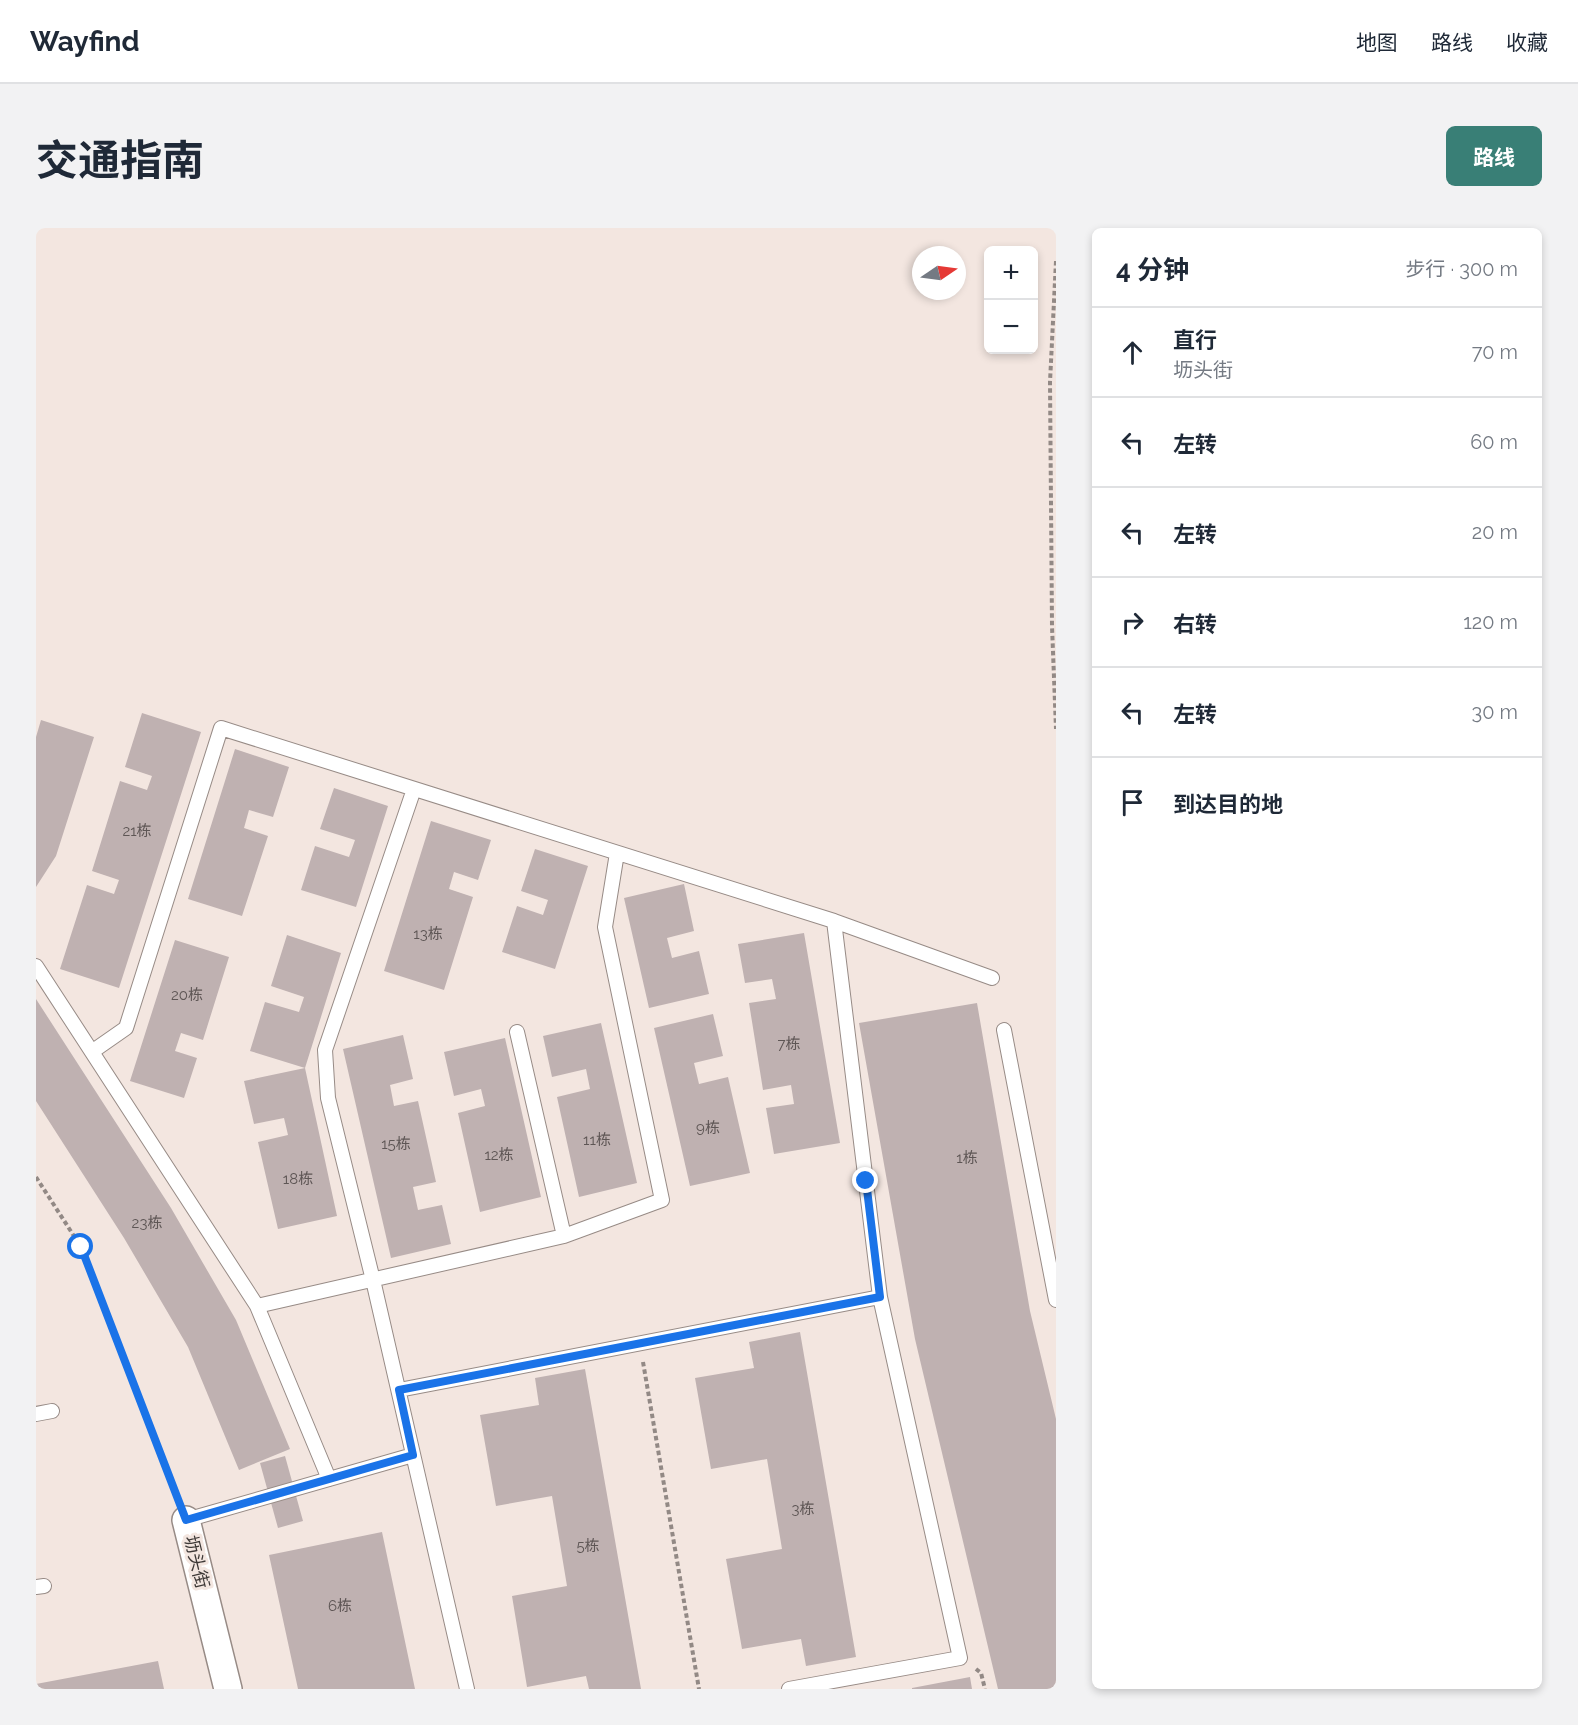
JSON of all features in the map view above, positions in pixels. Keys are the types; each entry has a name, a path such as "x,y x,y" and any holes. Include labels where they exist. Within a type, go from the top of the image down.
{"street":[{"name":"坜头街","path":"186,1520 228,1689"}],"lane":[{"path":"93,1051 126,1028 221,728 834,921 992,978"},
{"path":"414,789 325,1050 328,1098 399,1390 467,1689"},
{"path":"257,1306 564,1236 662,1200 605,927 616,853"},
{"path":"789,1689 960,1658 880,1297 834,921"},
{"path":"36,966 257,1306 329,1479"},
{"path":"1004,1030 1056,1300"},
{"path":"517,1032 564,1236"},
{"path":"399,1390 880,1297"},
{"path":"36,1414 52,1411"},
{"path":"186,1520 413,1455"}],"path":[{"path":"1056,261 1050,382 1056,728"},
{"name":"坜头街","path":"36,1178 81,1247 186,1520"},
{"path":"640,1344 699,1689"}],"building":[{"path":"142,713 201,732 119,988 60,969 87,885 114,894 119,880 92,871 120,781 147,790 152,776 125,767"},
{"path":"41,720 94,737 56,856 36,887 36,737"},
{"path":"235,749 289,767 273,817 249,810 244,828 268,836 242,916 188,899"},
{"path":"334,788 388,806 356,907 301,890 315,846 349,857 355,840 320,829"},
{"path":"431,821 491,840 478,880 454,872 449,889 473,897 444,990 384,971"},
{"path":"535,849 588,866 555,969 502,952 517,906 543,915 548,900 521,891"},
{"path":"684,884 694,931 667,938 672,958 699,951 709,994 649,1008 624,898"},
{"path":"804,933 840,1143 774,1154 766,1108 794,1104 791,1085 763,1090 749,1003 776,999 772,979 745,983 738,944"},
{"path":"287,935 341,953 305,1068 250,1051 265,1002 299,1012 304,997 271,986"},
{"path":"175,940 229,957 203,1040 181,1033 175,1051 197,1058 184,1098 130,1081"},
{"path":"36,999 171,1208 236,1320 290,1449 239,1470 188,1347 124,1238 36,1101"},
{"path":"977,1003 1030,1311 1056,1419 1056,1689 998,1689 915,1339 859,1023"},
{"path":"713,1014 723,1056 694,1063 699,1084 728,1077 750,1173 690,1186 654,1028"},
{"path":"601,1023 637,1183 579,1197 557,1097 590,1089 586,1069 552,1077 543,1036"},
{"path":"403,1035 413,1079 390,1085 394,1106 418,1101 436,1182 413,1187 418,1210 442,1205 451,1244 391,1258 343,1049"},
{"path":"505,1038 541,1197 480,1212 458,1113 485,1106 481,1089 454,1096 444,1052"},
{"path":"305,1068 337,1216 278,1229 258,1142 288,1135 284,1118 254,1124 244,1081"},
{"path":"800,1332 856,1657 806,1666 801,1639 742,1649 726,1559 782,1549 767,1459 711,1469 695,1378 754,1368 749,1342"},
{"path":"585,1369 641,1689 589,1689 586,1676 527,1687 512,1596 567,1586 552,1496 496,1506 480,1415 539,1405 535,1378"},
{"path":"285,1456 303,1521 278,1528 260,1463"},
{"path":"382,1532 415,1689 298,1689 269,1555"},
{"path":"158,1661 164,1689 36,1689 36,1684"},
{"path":"970,1677 972,1689 912,1689 912,1688"}],"route":[{"path":"81,1247 186,1520 413,1455 399,1390 880,1297 866,1181"}]}
